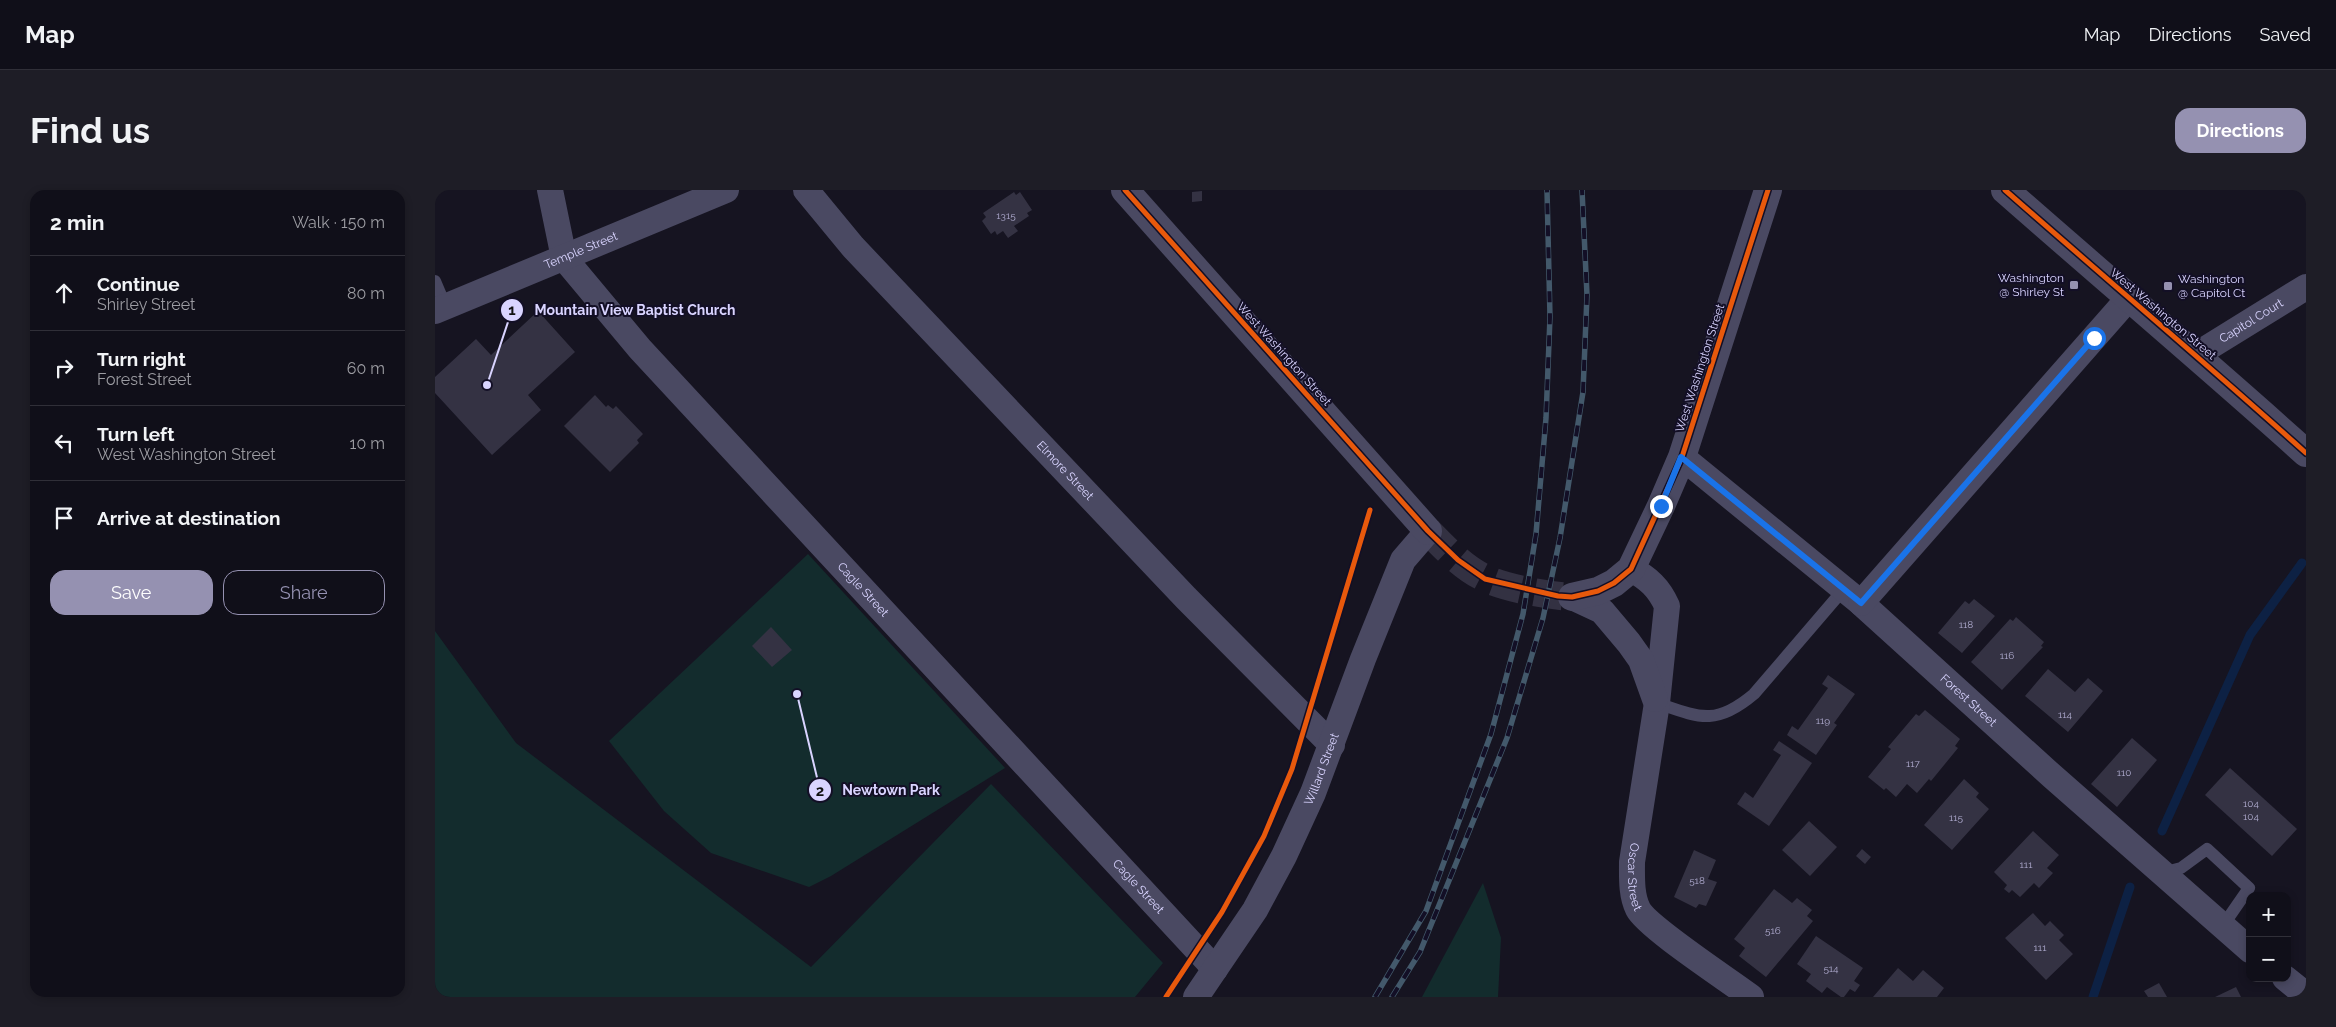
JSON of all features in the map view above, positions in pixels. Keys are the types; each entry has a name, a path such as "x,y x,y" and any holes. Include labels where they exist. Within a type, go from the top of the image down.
{"street":[{"name":"Cagle Street","path":"550,190 564,258 640,350 1215,969"},
{"name":"Temple Street","path":"441,309 726,190"},
{"name":"Elmore Street","path":"806,190 853,247 1186,598 1332,745"},
{"name":"West Washington Street","path":"1125,190 1428,531"},
{"name":"West Washington Street","path":"1572,597 1598,591 1614,583 1631,569 1681,457 1768,190"},
{"name":"West Washington Street","path":"2005,190 2196,355 2306,454"},
{"name":"Capitol Court","path":"2196,355 2306,287"},
{"path":"1852,596 2129,299"},
{"name":"Forest Street","path":"1681,457 1852,596 2246,947"},
{"name":"Willard Street","path":"1196,997 1255,910 1284,856 1332,745 1363,658 1403,560 1428,531"},
{"name":"Oscar Street","path":"1631,569 1647,578 1661,592 1667,606 1657,703 1632,862 1633,888 1638,909 1656,927 1751,997"},
{"name":"Oscar Street","path":"1572,597 1602,611 1629,643 1641,660 1657,703"},
{"path":"2290,982 2306,995"}],"lane":[{"path":"435,281 441,309"},
{"path":"1657,703 1691,715 1716,717 1738,708 1852,596"},
{"path":"2162,873 2181,868 2207,848 2249,888 2222,927"}],"green space":[{"path":"808,554 1005,768 831,876 809,887 711,853 664,811 609,741"},
{"path":"435,631 516,743 811,967 991,784 1163,963 1135,997 435,997"},
{"path":"1483,883 1501,938 1498,997 1422,997"}],"building":[{"path":"1202,191 1202,201 1192,202 1192,192"},
{"path":"1014,192 1016,195 1020,192 1032,210 1027,213 1029,216 1014,226 1018,231 1008,238 1003,231 997,235 995,231 991,234 982,221 986,217 983,213"},
{"path":"538,311 575,352 528,395 541,410 492,455 435,393 435,377 476,339 491,355"},
{"path":"595,395 606,407 608,405 613,409 616,406 643,434 637,440 639,443 610,472 564,426"},
{"path":"1974,599 1995,616 1962,653 1938,633 1965,601 1969,604"},
{"path":"2016,617 2044,642 2041,646 2043,647 2002,690 1971,662 2010,619 2013,621"},
{"path":"771,627 792,650 772,667 752,646"},
{"path":"2048,669 2075,692 2088,678 2103,691 2068,732 2025,696"},
{"path":"1828,675 1855,694 1834,723 1837,725 1816,755 1787,735 1792,726 1798,730 1828,688 1822,684"},
{"path":"1925,710 1960,739 1955,746 1958,748 1931,781 1929,779 1917,793 1907,784 1896,797 1886,788 1884,790 1868,777 1891,749 1888,747 1916,714 1919,716"},
{"path":"2132,738 2157,760 2117,807 2091,784"},
{"path":"1779,741 1812,763 1769,826 1737,804 1745,792 1753,798 1781,755 1773,750"},
{"path":"2230,768 2297,829 2272,856 2205,795"},
{"path":"1964,779 1979,793 1976,797 1989,809 1952,850 1924,825"},
{"path":"1809,821 1837,847 1810,876 1782,850"},
{"path":"2033,831 2059,855 2047,868 2053,873 2039,888 2034,883 2020,897 2012,890 2009,893 2004,889 2007,885 1994,872"},
{"path":"1862,849 1871,857 1865,864 1856,856"},
{"path":"1694,850 1716,860 1708,879 1717,882 1706,906 1699,904 1696,908 1674,897"},
{"path":"1774,889 1792,903 1797,898 1812,910 1807,916 1813,921 1766,977 1739,956 1745,948 1734,939"},
{"path":"2033,913 2045,926 2050,921 2064,935 2059,940 2073,954 2046,980 2005,938"},
{"path":"1816,936 1863,968 1854,981 1860,985 1855,992 1850,989 1844,997 1841,997 1827,987 1822,993 1806,981 1811,974 1797,964"},
{"path":"1898,968 1913,981 1923,970 1944,988 1937,997 1873,997"},
{"path":"2159,983 2167,997 2148,997 2144,991"},
{"path":"2236,987 2241,997 2215,997"}],"waterway":[{"path":"2162,831 2250,635 2302,563"},
{"path":"2093,997 2130,887"}],"tunnel":[{"path":"1428,531 1462,563 1477,574 1493,582 1527,591 1572,597"}],"railway":[{"path":"1375,997 1426,911 1491,734 1523,614 1536,534 1546,418 1550,317 1547,190"},
{"path":"1392,997 1420,952 1507,738 1543,618 1560,538 1583,392 1587,295 1582,190"}],"cycle path":[{"path":"1125,190 1428,531 1458,560 1485,579 1558,596 1572,597 1598,591 1614,583 1631,569 1682,457 1768,190"},
{"path":"2005,190 2306,453"},
{"path":"1166,997 1222,912 1264,836 1292,769 1370,510"}],"place":[{"name":"Washington @ Shirley St","path":"2074,285"},
{"name":"Washington @ Capitol Ct","path":"2168,286"},
{"name":"Mountain View Baptist Church","path":"487,385"},
{"name":"Newtown Park","path":"797,694"}],"route":[{"path":"1661,506 1681,457 1861,603 2094,338"}]}
